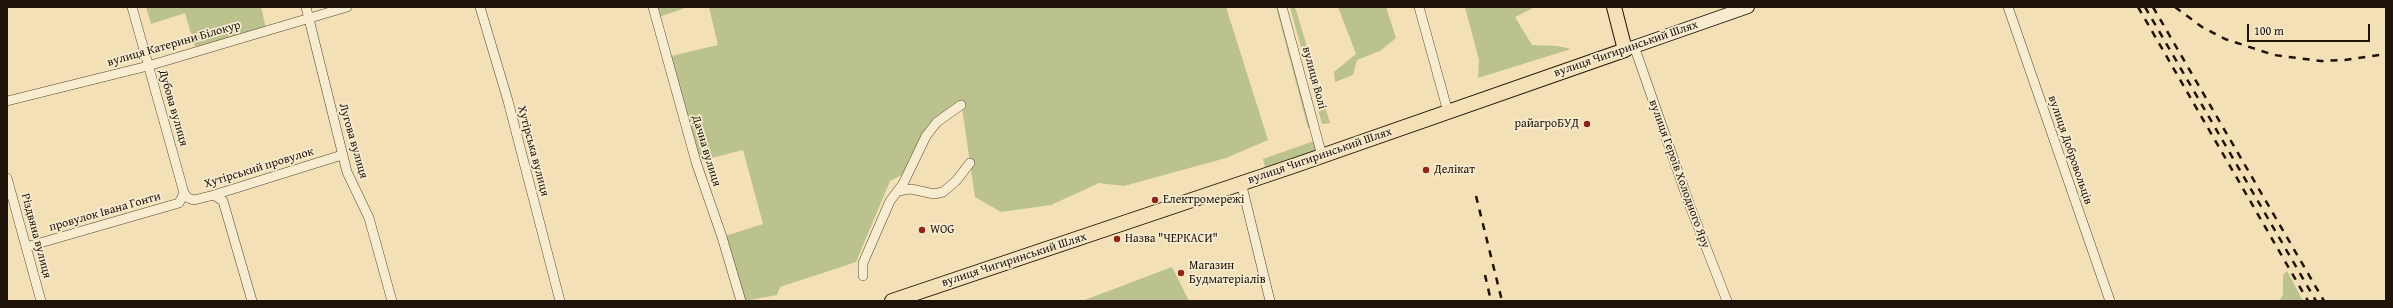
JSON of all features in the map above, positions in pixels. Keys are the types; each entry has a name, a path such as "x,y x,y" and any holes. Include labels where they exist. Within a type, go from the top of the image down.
{"main road":[{"name":"вулиця Героїв Холодного Яру","path":"1614,7 1630,48"},
{"name":"вулиця Чигиринський Шлях","path":"892,301 1241,182 1322,156 1748,7"}],"street":[{"name":"Дубова вулиця","path":"132,7 184,193"},
{"name":"Лугова вулиця","path":"306,7 342,155 347,172 368,218 392,301"},
{"name":"вулиця Катерини Білокур","path":"7,101 148,66 309,17 347,7"},
{"name":"Хутірська вулиця","path":"480,7 510,108 560,301"},
{"name":"Дачна вулиця","path":"653,7 696,162 722,237 741,301"},
{"name":"вулиця Волі","path":"1282,7 1322,156"},
{"path":"1419,7 1448,112"},
{"name":"вулиця Добровольців","path":"2008,7 2110,301"},
{"name":"вулиця Героїв Холодного Яру","path":"1630,48 1727,301"},
{"path":"863,276 863,263 890,201 898,191 926,136 937,122 961,105"},
{"name":"Хутірський провулок","path":"184,193 188,198 194,200 342,155"},
{"path":"898,191 911,188 934,194 943,192 956,181 970,163"},
{"name":"Різдвяна вулиця","path":"7,178 41,301"},
{"path":"1241,182 1270,301"},
{"name":"провулок Івана Гонти","path":"26,247 179,203 184,193"},
{"path":"214,195 223,201 252,301"}],"green space":[{"path":"146,7 261,7 266,28 195,47 185,13 151,24"},
{"path":"653,7 688,7 656,18"},
{"path":"709,7 1226,7 1268,140 1226,158 1124,186 1099,183 1051,205 1001,212 975,197 961,101 931,122 909,159 904,174 890,181 856,262 780,287 777,295 744,301 722,237 763,224 743,150 696,162 667,57 718,45"},
{"path":"1276,7 1280,7 1312,127 1308,128"},
{"path":"1290,7 1295,7 1330,123 1322,124"},
{"path":"1338,7 1386,7 1396,38 1380,51 1357,60 1353,75 1335,82 1334,72 1356,54"},
{"path":"1465,7 1535,7 1515,17 1532,45 1557,46 1571,49 1478,78 1479,60"},
{"path":"1314,141 1318,154 1266,171 1263,159"},
{"path":"1172,267 1189,301 1082,301"},
{"path":"2287,271 2303,301 2279,301 2283,295 2283,275"}],"railway":[{"path":"2138,7 2308,301"},
{"path":"2145,7 2316,301"},
{"path":"2153,7 2324,301"},
{"path":"2175,7 2202,27 2225,39 2274,55 2321,61 2345,60 2386,54"},
{"path":"1476,196 1502,301"},
{"path":"1485,275 1491,301"}],"place":[{"name":"райагроБУД","path":"1587,124"},
{"name":"Делікат","path":"1426,170"},
{"name":"Електромережі","path":"1155,200"},
{"name":"WOG","path":"922,230"},
{"name":"Назва \"ЧЕРКАСИ\"","path":"1117,239"},
{"name":"Магазин Будматеріалів","path":"1181,273"}]}
